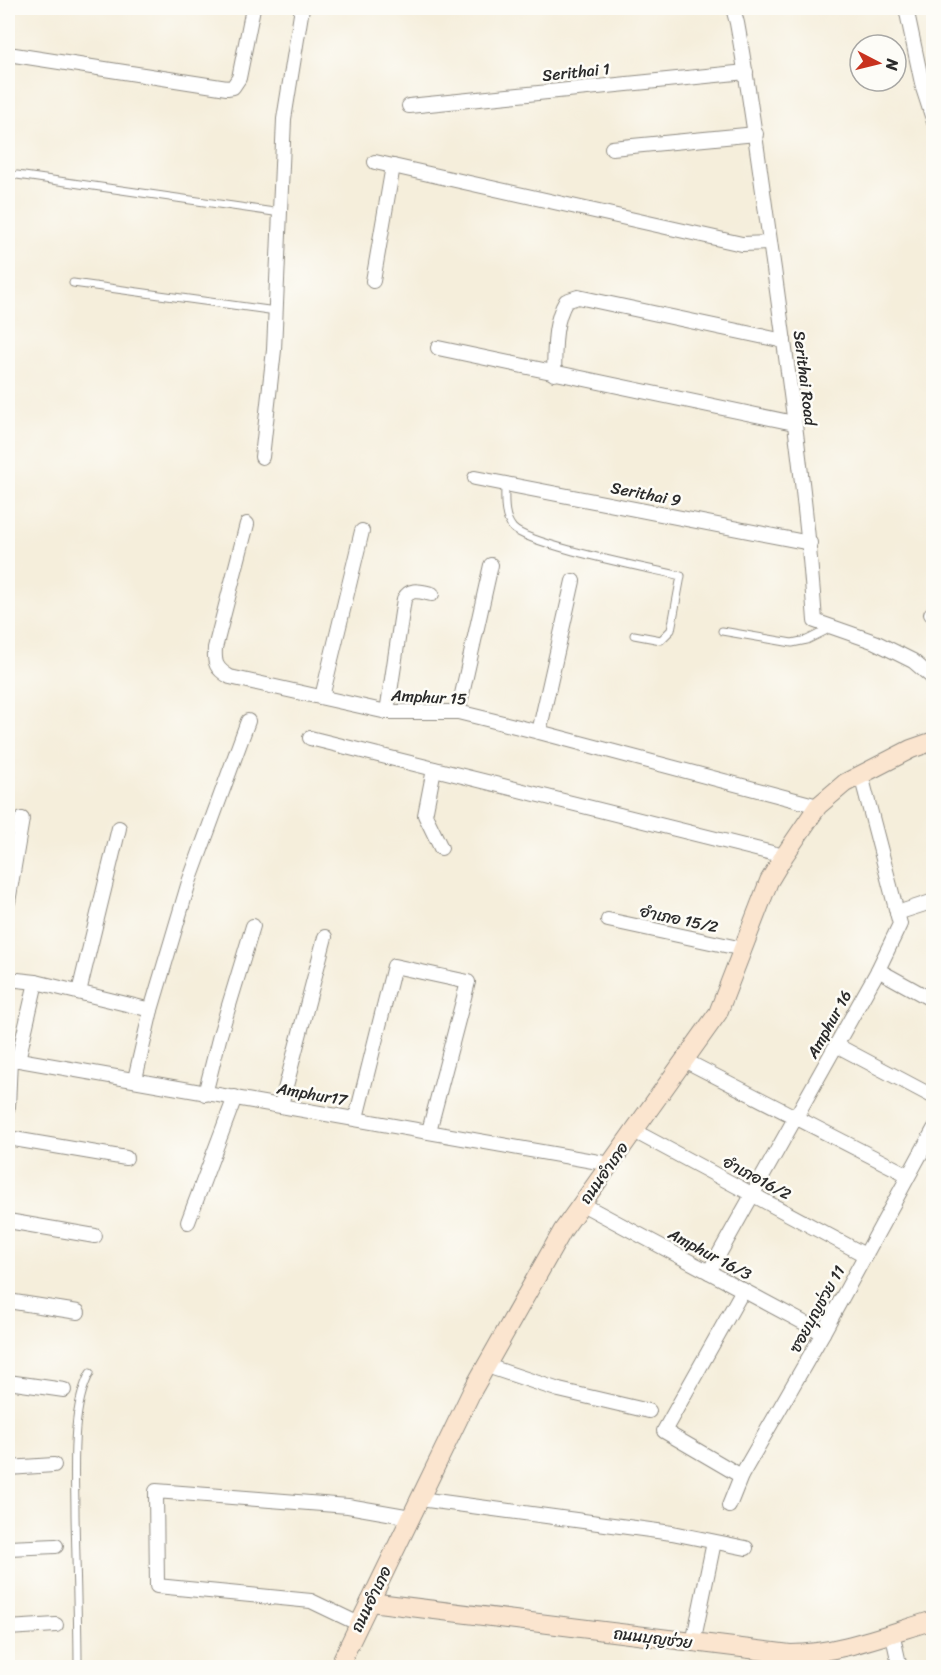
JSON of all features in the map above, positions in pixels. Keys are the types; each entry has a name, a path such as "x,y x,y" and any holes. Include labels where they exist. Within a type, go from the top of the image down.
{"street":[{"path":"8,54 227,88 233,87 239,78 254,8"},
{"path":"262,458 274,350 284,119 302,8"},
{"name":"Serithai Road","path":"733,8 756,134 784,341 810,543 814,621 875,642 913,661 933,680"},
{"path":"906,8 922,88 933,122"},
{"name":"Serithai 1","path":"409,106 746,72"},
{"path":"612,148 756,134"},
{"path":"375,162 742,244 770,243"},
{"path":"373,281 393,166"},
{"path":"554,374 556,326 559,312 566,301 578,297 784,341"},
{"path":"438,348 794,423"},
{"name":"Serithai 9","path":"475,478 810,543"},
{"name":"Amphur 15","path":"247,525 215,648 214,662 218,670 230,677 387,712 458,712 818,806"},
{"path":"322,697 362,531"},
{"path":"458,712 491,565"},
{"path":"539,732 573,580"},
{"path":"387,712 406,593 411,591 432,594"},
{"path":"135,1079 151,1010 189,882 248,721"},
{"path":"310,738 784,856"},
{"name":"ถนนอำเภอ","path":"338,1668 472,1390 563,1230 718,1013 769,881 784,856 818,806 845,783 911,749 933,741"},
{"path":"434,769 425,815 441,848"},
{"name":"Amphur 16","path":"709,1272 878,970 900,924 861,775"},
{"path":"8,902 22,819"},
{"path":"80,992 119,828"},
{"path":"897,913 932,902"},
{"name":"อำเภอ 15/2","path":"608,920 743,949"},
{"path":"205,1094 253,926"},
{"path":"281,1105 325,937"},
{"path":"356,1118 394,966 468,982 429,1131"},
{"path":"878,970 933,1001"},
{"path":"8,978 36,982 151,1010"},
{"path":"8,1107 12,1059 36,982"},
{"path":"836,1045 933,1097"},
{"name":"Amphur17","path":"12,1059 610,1164"},
{"path":"684,1060 908,1175"},
{"path":"188,1222 235,1097"},
{"name":"ซอยบุญช่วย 11","path":"729,1506 741,1476 823,1333 933,1129"},
{"name":"อำเภอ16/2","path":"634,1131 865,1255"},
{"path":"8,1138 126,1158"},
{"name":"Amphur 16/3","path":"582,1204 823,1333"},
{"path":"8,1221 95,1236"},
{"path":"741,1476 664,1431 743,1290"},
{"path":"8,1301 78,1312"},
{"path":"487,1366 559,1390 649,1411"},
{"path":"8,1382 64,1390"},
{"path":"8,1468 54,1466"},
{"path":"359,1624 311,1601 157,1586 156,1491 348,1506 411,1517"},
{"path":"420,1499 672,1533 746,1548"},
{"path":"693,1643 714,1542"},
{"path":"8,1548 56,1546"},
{"name":"ถนนบุญช่วย","path":"370,1602 790,1654 808,1661 837,1648 933,1620"},
{"path":"8,1628 56,1625"},
{"path":"892,1632 900,1668"}],"lane":[{"path":"17,175 281,213"},
{"path":"74,283 276,310"},
{"path":"505,484 506,514 513,529 539,542 681,576 671,630 661,640 634,635"},
{"path":"722,631 792,643 807,640 833,627"},
{"path":"78,1668 75,1458 80,1398 83,1385 90,1373"}]}
